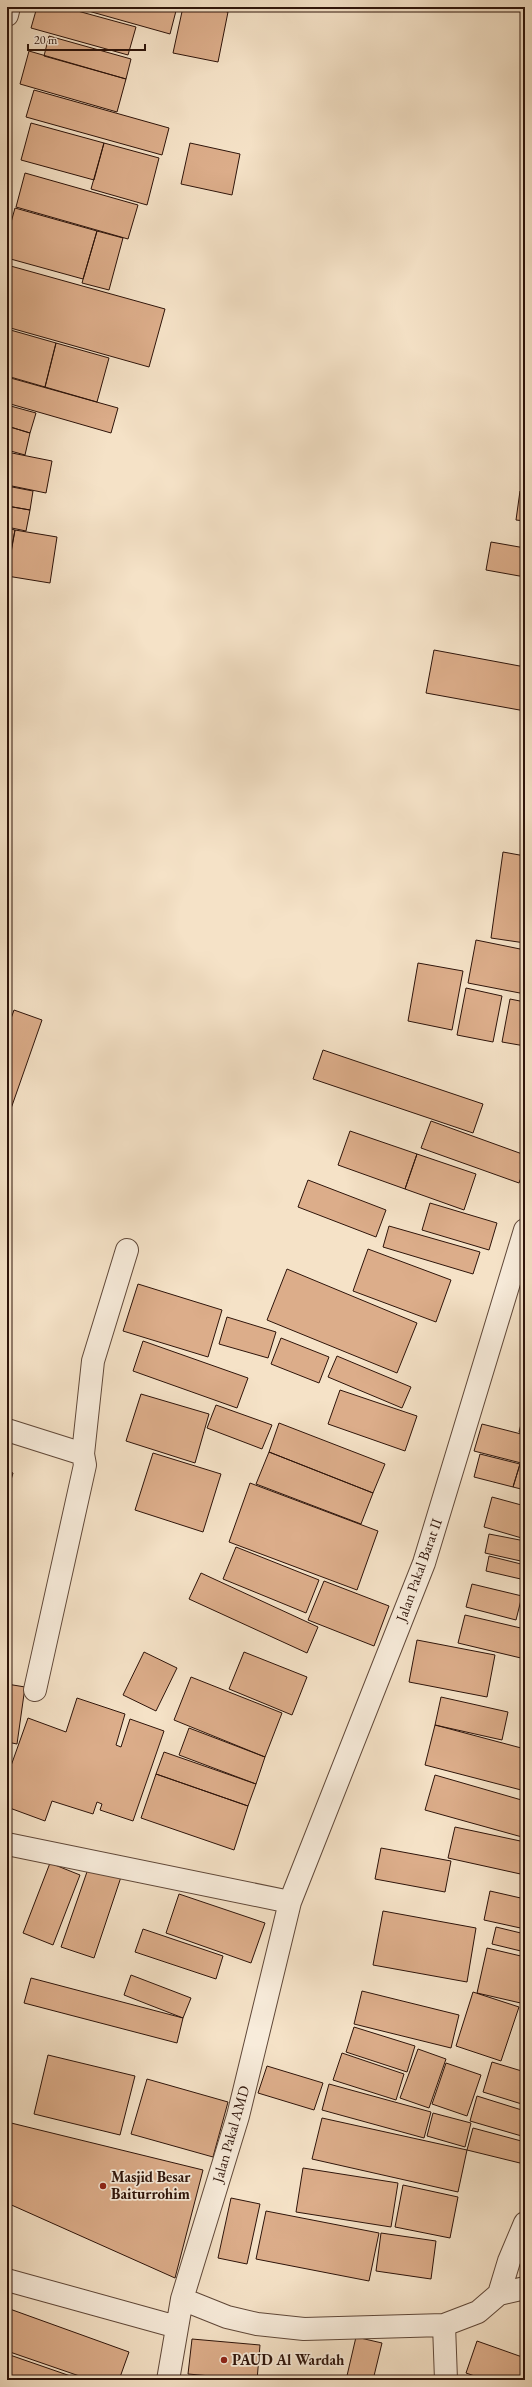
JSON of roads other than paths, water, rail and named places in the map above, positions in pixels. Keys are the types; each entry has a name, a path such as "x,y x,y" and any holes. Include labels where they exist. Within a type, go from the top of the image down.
{"street":[{"path":"7,15 9,7"},
{"name":"Jalan Pakal Barat II","path":"290,1902 424,1563 525,1230"},
{"path":"36,1690 85,1464 83,1454 94,1361 128,1250"},
{"path":"7,1430 83,1454"},
{"path":"7,1844 290,1902"},
{"name":"Jalan Pakal AMD","path":"168,2380 182,2299 238,2116 290,1902"},
{"path":"499,2294 509,2261 525,2223"},
{"path":"7,2280 177,2327"},
{"path":"182,2299 227,2317 257,2324 304,2329 444,2325 478,2312 499,2294 525,2288"},
{"path":"444,2325 446,2380"}],"place":[{"name":"Masjid Besar Baiturrohim","path":"103,2186"},
{"name":"PAUD Al Wardah","path":"224,2360"}]}
